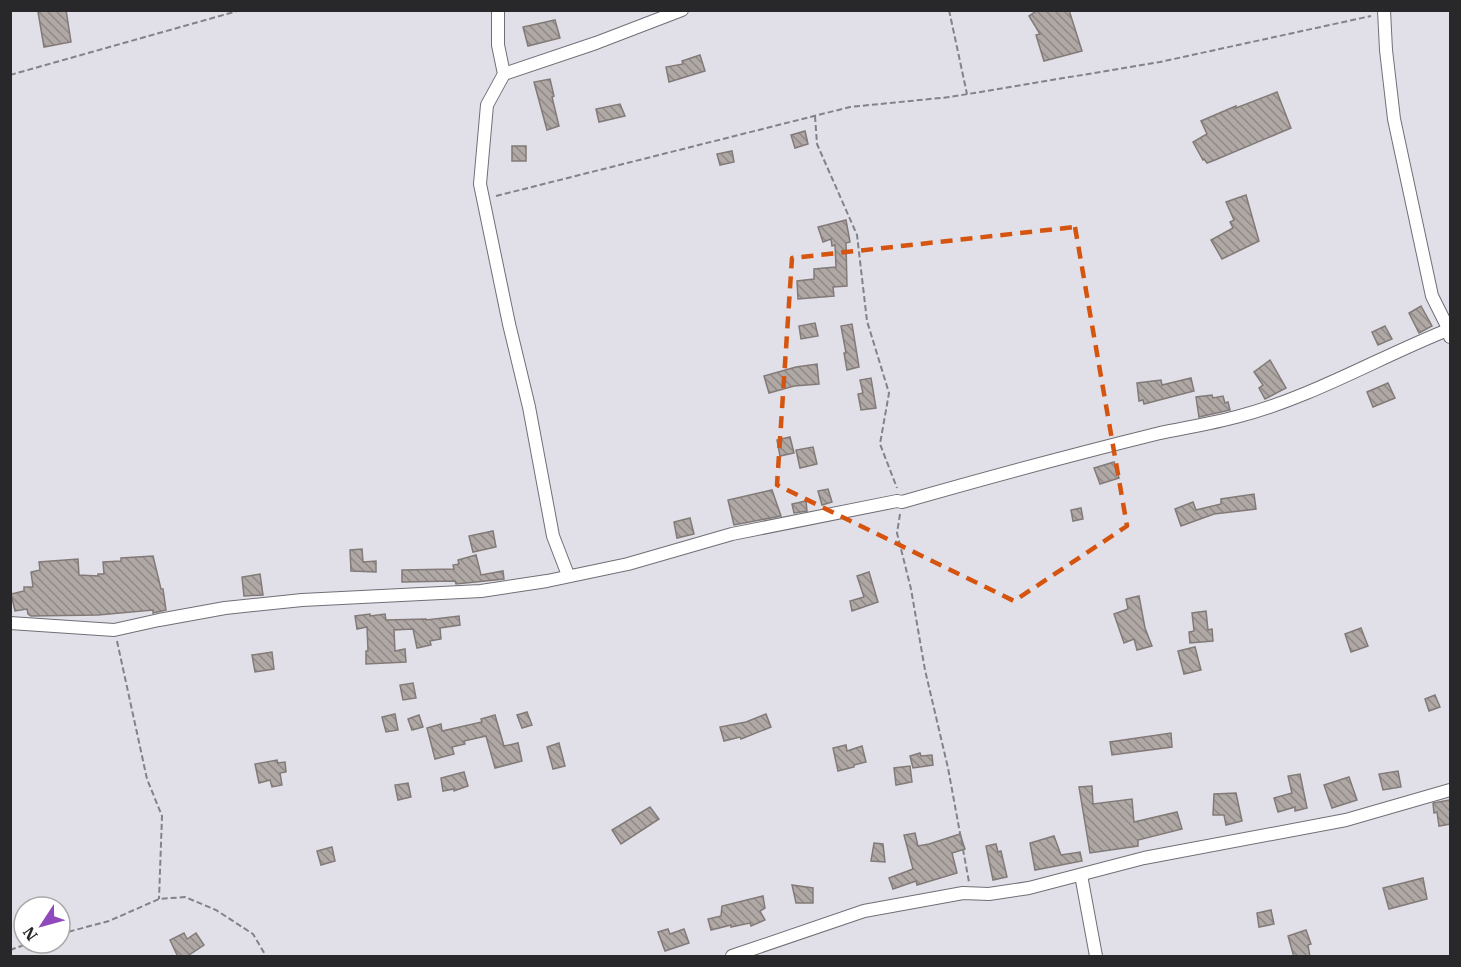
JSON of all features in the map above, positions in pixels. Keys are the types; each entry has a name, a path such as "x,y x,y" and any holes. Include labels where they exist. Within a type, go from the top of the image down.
{"street":[{"path":"498,10 498,45 504,74"},
{"path":"568,575 553,536 529,407 480,184 486,105 504,74 596,43 682,10"},
{"path":"10,623 114,630 236,607 302,600 482,591 547,581 628,564 732,534 897,501 902,502 1042,463 1160,433 1236,417 1316,388 1389,354 1450,332 1432,296 1394,119 1383,12"},
{"path":"732,957 864,910 963,893 989,894 1029,888 1144,858 1346,820 1450,790"},
{"path":"1081,875 1096,957"}],"path":[{"path":"10,75 241,10"},
{"path":"949,10 967,94"},
{"path":"484,199 850,107 967,94 1160,62 1383,12"},
{"path":"114,630 147,779 162,816 159,899"},
{"path":"72,931 109,921 159,899 185,897 216,910 253,934 266,957"}],"highlighted area":[{"path":"1075,227 1127,526 1014,601 777,485 792,258"}],"building":[{"path":"66,10 71,42 44,47 38,12"},
{"path":"1038,10 1069,10 1082,51 1044,61 1036,35 1040,34 1029,16"},
{"path":"555,20 560,38 528,46 523,27"},
{"path":"700,55 705,71 669,82 666,67 683,64 682,61"},
{"path":"550,79 559,126 547,130 534,82"},
{"path":"1277,92 1291,128 1207,163 1203,160 1193,142 1207,134 1201,121"},
{"path":"620,104 625,116 599,122 596,109"},
{"path":"805,131 808,144 795,148 791,135"},
{"path":"512,146 526,146 526,161 512,161"},
{"path":"732,151 734,162 720,165 717,154"},
{"path":"1246,195 1259,241 1222,259 1211,240 1233,228 1230,222 1234,220 1226,202"},
{"path":"846,220 850,242 846,243 847,286 833,287 834,296 798,299 797,281 814,279 814,269 836,267 835,245 832,246 831,239 823,242 818,227"},
{"path":"1421,306 1432,326 1419,333 1409,313"},
{"path":"815,323 818,336 801,339 799,326"},
{"path":"852,324 859,367 847,370 841,326"},
{"path":"1385,326 1392,339 1378,345 1372,332"},
{"path":"1270,360 1286,388 1265,399 1259,388 1263,385 1254,372"},
{"path":"817,364 819,384 794,386 769,393 764,376"},
{"path":"871,378 876,408 861,410 858,394 863,393 860,380"},
{"path":"1191,378 1194,391 1144,404 1143,400 1139,401 1137,383 1161,380 1162,385"},
{"path":"1388,383 1395,398 1373,407 1367,392"},
{"path":"1212,395 1213,398 1223,396 1230,410 1199,417 1196,397"},
{"path":"790,437 794,453 780,456 777,440"},
{"path":"813,447 817,464 800,468 796,450"},
{"path":"1114,462 1119,478 1100,484 1094,468"},
{"path":"828,489 832,502 822,505 818,491"},
{"path":"772,490 781,516 734,525 728,500"},
{"path":"1254,494 1256,509 1214,514 1181,526 1175,509 1193,502 1196,510 1221,504 1221,499"},
{"path":"806,501 807,511 794,513 792,504"},
{"path":"1081,508 1083,519 1073,521 1071,510"},
{"path":"690,518 694,534 677,538 674,522"},
{"path":"493,531 496,547 473,552 469,536"},
{"path":"362,549 363,562 376,561 376,572 351,571 350,550"},
{"path":"476,555 481,575 503,571 504,579 456,584 455,581 402,582 402,570 454,569 453,565 459,564 458,560"},
{"path":"153,556 161,589 163,589 166,610 153,613 153,610 98,615 31,616 27,609 15,611 11,594 24,591 24,587 33,587 31,572 40,570 39,562 78,559 79,575 98,576 98,574 104,574 103,562 121,561 121,558"},
{"path":"869,572 878,602 852,611 850,601 864,597 857,576"},
{"path":"260,574 263,595 244,596 242,577"},
{"path":"1139,596 1145,628 1152,646 1137,650 1134,639 1124,643 1114,614 1128,609 1126,599"},
{"path":"1206,611 1208,630 1212,629 1213,641 1190,643 1189,632 1194,631 1192,613"},
{"path":"370,614 370,616 385,614 386,620 426,620 459,616 460,625 440,628 441,639 430,641 431,645 417,648 413,629 394,630 395,651 405,649 406,662 366,664 367,627 357,629 355,616"},
{"path":"1361,628 1368,646 1351,652 1345,634"},
{"path":"1195,647 1201,670 1184,674 1178,651"},
{"path":"272,652 274,669 255,672 252,655"},
{"path":"413,683 416,698 403,700 400,685"},
{"path":"1435,695 1440,707 1429,711 1425,699"},
{"path":"527,712 532,725 522,728 517,715"},
{"path":"395,714 398,730 386,732 382,717"},
{"path":"766,714 771,727 741,739 740,737 724,741 720,727 746,722"},
{"path":"419,715 423,727 412,730 408,719"},
{"path":"495,715 504,746 518,743 522,761 495,768 486,736 464,741 465,744 452,747 454,754 435,759 427,728 441,724 442,731 482,722 481,719"},
{"path":"1171,733 1172,747 1112,755 1110,742"},
{"path":"559,743 565,766 553,769 547,747"},
{"path":"846,745 847,751 862,746 866,762 838,771 833,748"},
{"path":"920,753 921,756 932,755 933,765 913,768 910,756"},
{"path":"277,760 278,763 285,762 286,772 280,773 282,785 272,787 270,780 259,783 255,764"},
{"path":"910,766 912,782 896,785 894,768"},
{"path":"1398,771 1401,787 1383,790 1379,774"},
{"path":"464,772 468,786 454,791 454,789 443,791 441,778"},
{"path":"1300,774 1307,808 1295,811 1295,807 1278,812 1274,798 1292,793 1288,776"},
{"path":"1349,777 1357,800 1332,808 1324,785"},
{"path":"408,783 411,797 398,800 395,785"},
{"path":"1092,786 1093,804 1132,799 1134,822 1177,812 1182,829 1138,840 1138,846 1090,853 1079,787"},
{"path":"1236,793 1242,821 1226,825 1224,815 1213,815 1214,794"},
{"path":"1450,800 1450,824 1439,826 1433,803"},
{"path":"650,807 659,819 621,844 612,830"},
{"path":"915,833 918,846 960,834 965,849 952,853 957,873 917,885 916,881 893,889 889,878 913,869 904,835"},
{"path":"1054,836 1061,855 1080,852 1082,861 1035,870 1030,843"},
{"path":"874,843 883,844 885,862 871,861"},
{"path":"996,844 998,852 1001,851 1007,877 993,880 986,846"},
{"path":"332,847 335,861 321,865 317,851"},
{"path":"1423,878 1427,899 1389,909 1383,888"},
{"path":"792,885 813,888 813,903 796,903"},
{"path":"763,896 765,908 760,911 765,920 751,926 750,923 711,930 708,919 721,916 722,906"},
{"path":"1271,910 1274,924 1259,927 1257,913"},
{"path":"668,929 670,934 684,929 689,943 665,951 658,932"},
{"path":"1306,930 1311,944 1308,945 1310,957 1294,957 1288,936"},
{"path":"184,933 187,939 196,933 204,945 186,957 178,957 170,940"}]}
